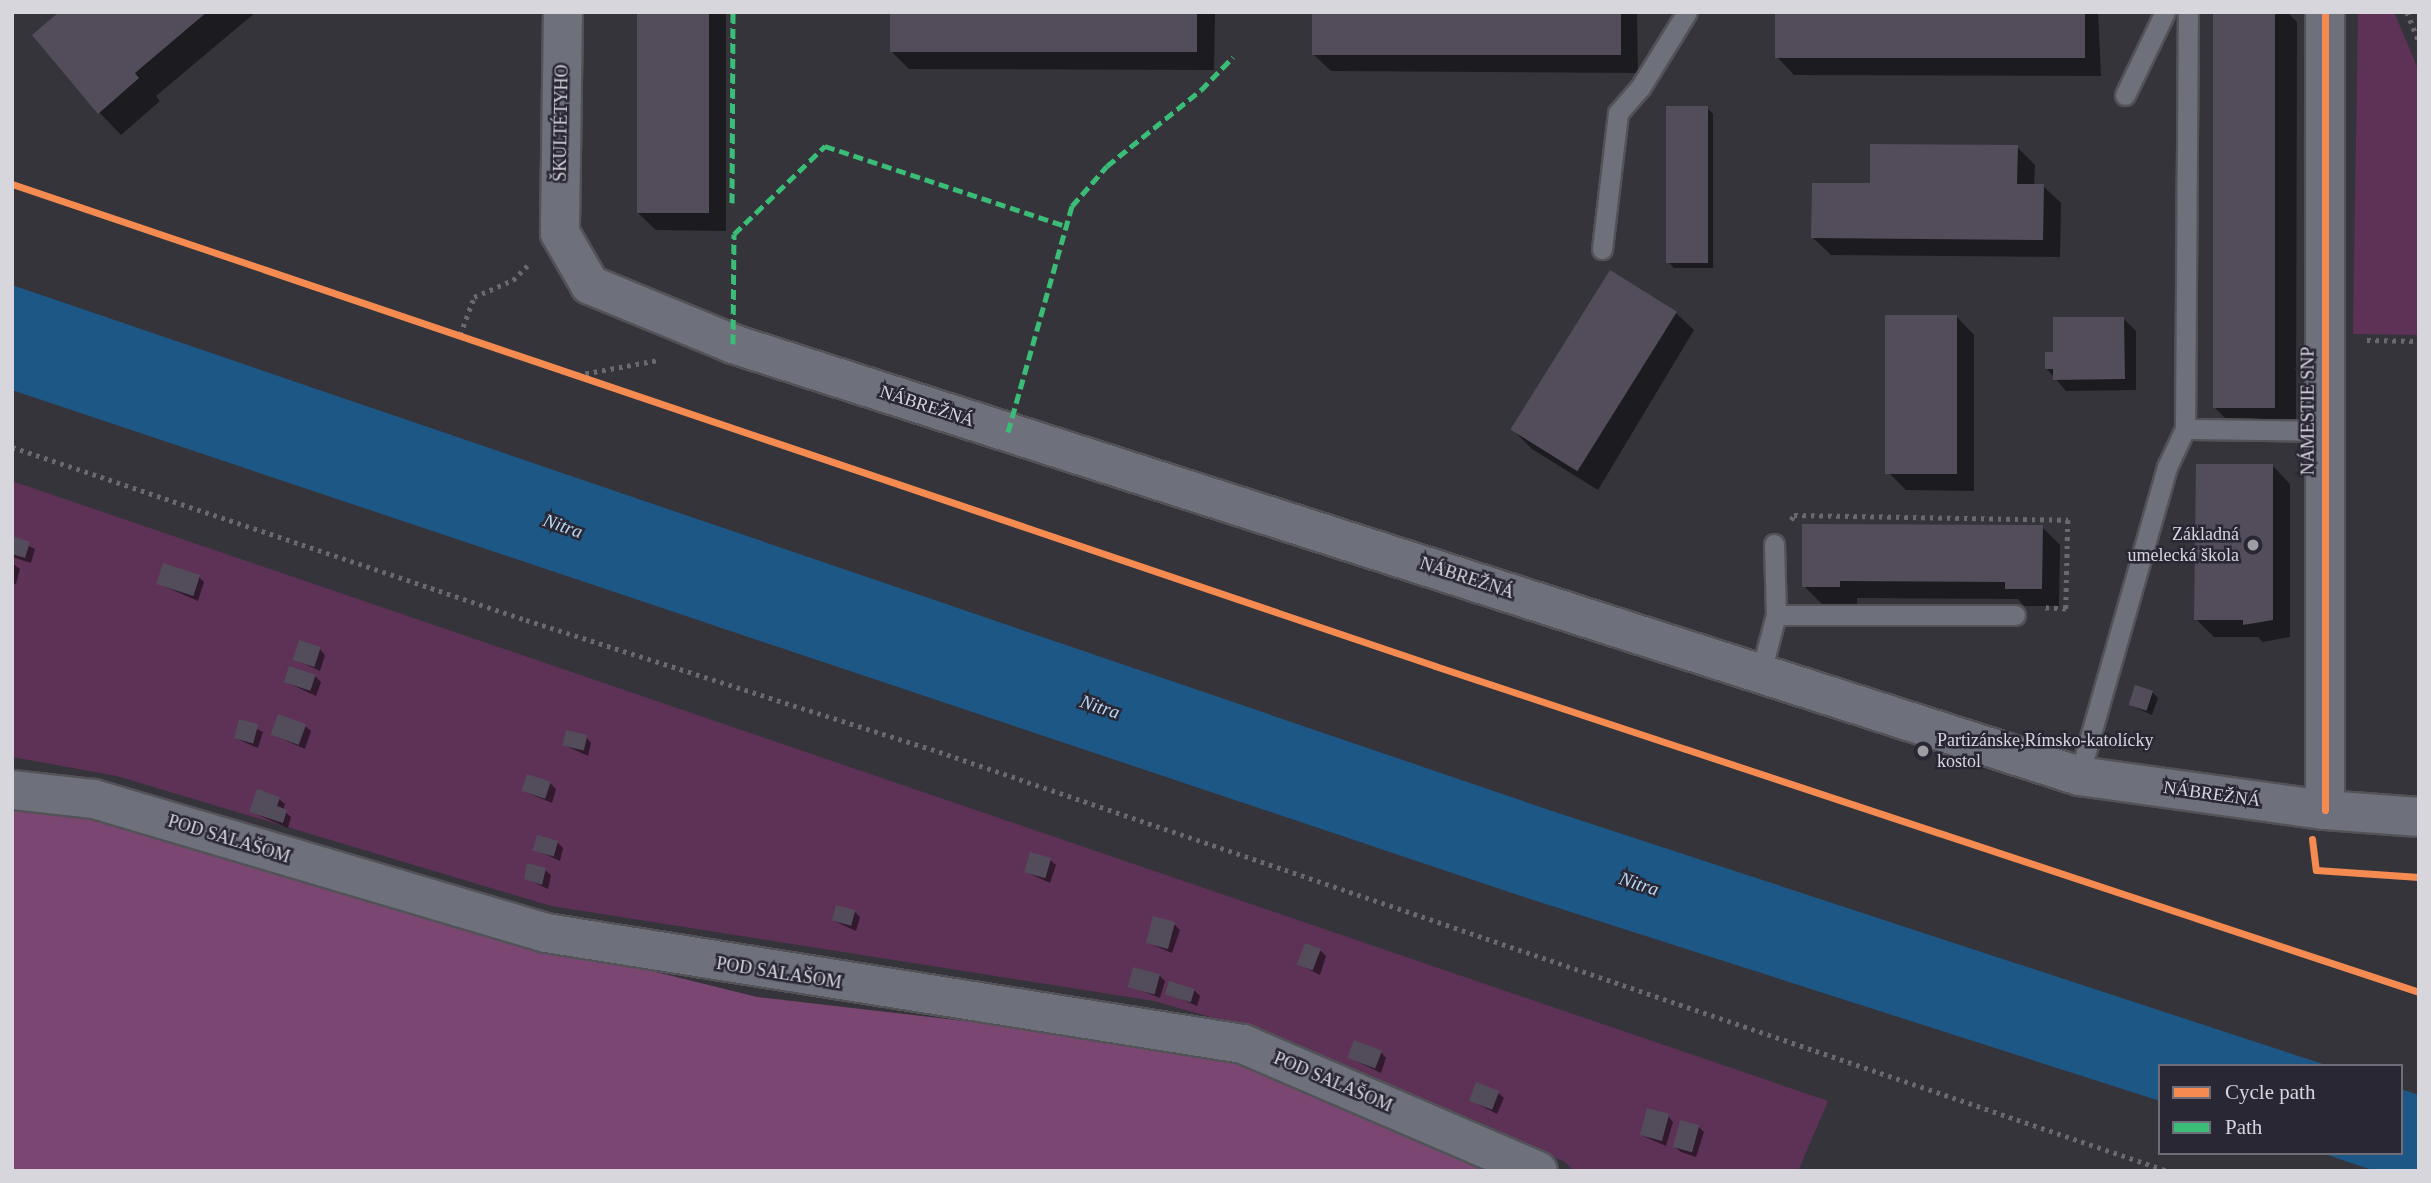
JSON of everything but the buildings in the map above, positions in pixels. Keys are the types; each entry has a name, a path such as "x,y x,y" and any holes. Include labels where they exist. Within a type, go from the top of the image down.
{"street":[{"name":"ŠKULTÉTYHO","path":"560,233 563,12"},
{"name":"NÁMESTIE SNP","path":"2325,12 2325,810"},
{"name":"NÁBREŽNÁ","path":"560,233 590,285 733,344 2079,776 2325,810 2419,817"},
{"name":"POD SALAŠOM","path":"12,790 94,799 546,933 1243,1044 1538,1171"}],"lane":[{"path":"1602,249 1618,113 1640,88 1687,12"},
{"path":"2124,95 2165,12"},
{"path":"2079,776 2167,467 2185,429 2188,12"},
{"path":"2185,429 2324,431"},
{"path":"1761,672 1776,615 1774,544"},
{"path":"1776,615 2015,615"}],"path":[{"path":"2407,12 2419,42"},
{"path":"460,335 474,297 513,280 534,258 539,237 560,233"},
{"path":"448,331 473,340"},
{"path":"2324,338 2419,341"},
{"path":"564,371 603,384"},
{"path":"12,447 526,620 931,749 2168,1171"},
{"path":"1774,544 1794,515 2068,520 2066,609"}],"shaded area":[{"path":"2358,12 2394,12 2419,71 2419,335 2353,334"},
{"path":"12,481 1828,1101 1798,1171 1574,1171 1565,1162 1486,1125 1260,1031 1154,1001 551,906 117,776 12,757"},
{"path":"12,803 76,811 543,944 757,997 1207,1049 1504,1171 12,1171"}],"water":[{"name":"Nitra","path":"12,285 1552,811 2323,1064 2158,1064 2158,1100 1515,894 12,390"},
{"path":"2403,1090 2419,1095 2419,1171 2375,1171 2327,1155 2403,1155"}],"marked path":[{"path":"732,203 733,12"},
{"path":"1008,432 1072,206 1107,166 1201,90 1233,57"},
{"path":"733,344 734,234 825,146 1066,226"}],"cycle path":[{"path":"2325,12 2325,810"},
{"path":"12,184 1435,666 2419,992"},
{"path":"2312,839 2316,870 2419,877"}],"place":[{"name":"Základná umelecká škola","path":"2253,545"},
{"name":"Partizánske,Rímsko-katolícky kostol","path":"1923,751"}]}
